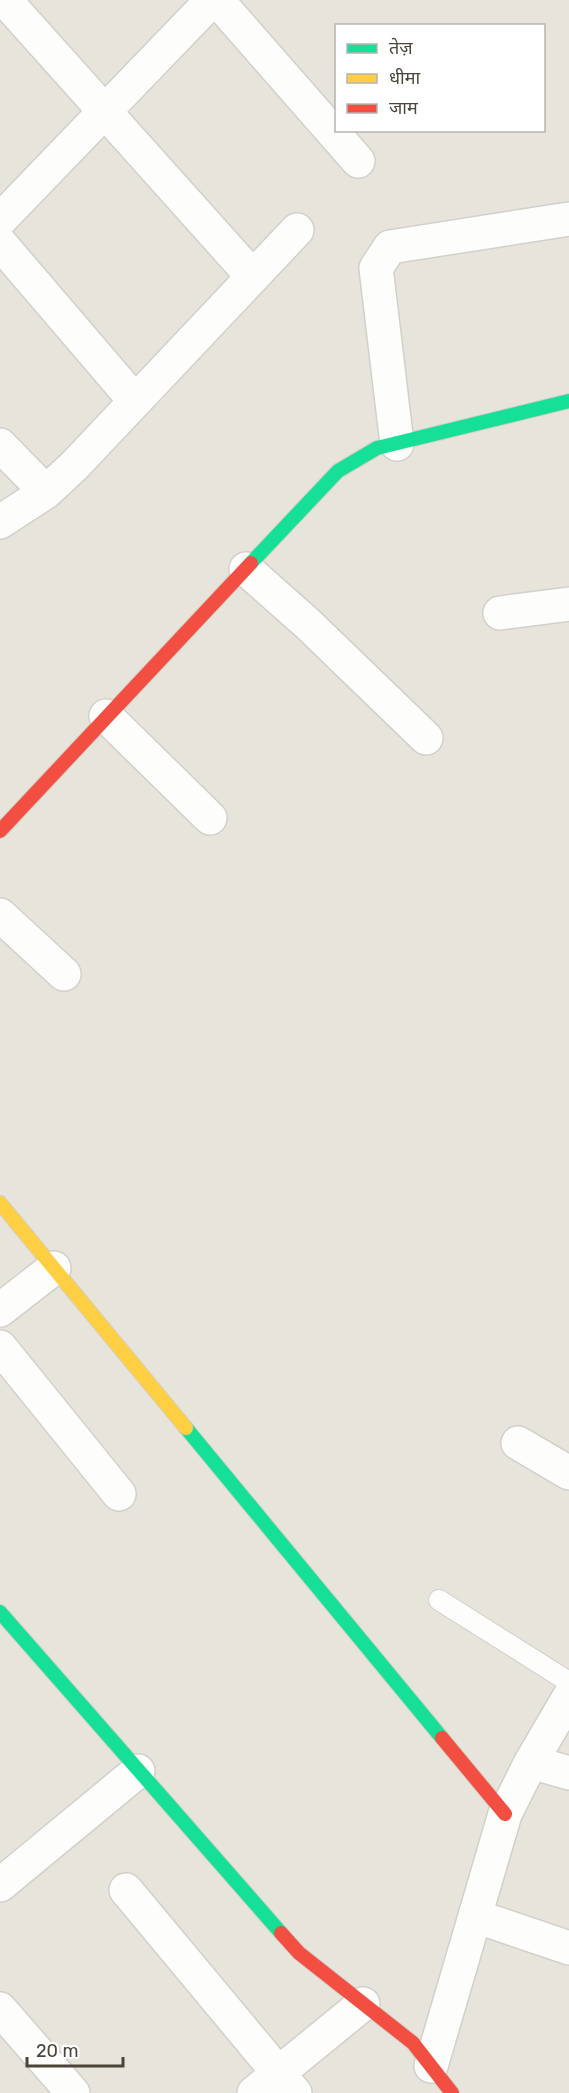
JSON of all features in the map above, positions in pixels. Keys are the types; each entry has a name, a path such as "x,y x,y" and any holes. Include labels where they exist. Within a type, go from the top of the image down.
{"street":[{"path":"5,0 253,277"},
{"path":"0,220 212,0"},
{"path":"217,0 358,161"},
{"path":"397,444 376,268 390,247 569,219"},
{"path":"0,522 46,492 297,231"},
{"path":"0,243 135,401"},
{"path":"0,831 338,471 377,448 569,401"},
{"path":"0,445 46,492"},
{"path":"246,569 308,624 426,738"},
{"path":"500,613 569,604"},
{"path":"106,716 210,818"},
{"path":"0,915 64,974"},
{"path":"0,1203 505,1814"},
{"path":"0,1310 54,1268"},
{"path":"0,1347 119,1494"},
{"path":"518,1443 569,1473"},
{"path":"0,1612 299,1953 413,2043 452,2093"},
{"path":"430,2066 505,1814 531,1762 569,1697"},
{"path":"531,1762 569,1773"},
{"path":"0,1885 138,1771"},
{"path":"126,1890 276,2086 363,2004"},
{"path":"475,1916 569,1948"},
{"path":"0,2009 73,2093"}],"lane":[{"path":"439,1600 569,1682"}],"shaded area":[{"path":"0,0 569,0 569,2093 0,2093"}],"traffic: fast":[{"path":"251,563 338,471 377,448 569,401"},
{"path":"186,1428 442,1738"},
{"path":"0,1612 281,1933"}],"traffic: slow":[{"path":"0,1203 186,1428"}],"traffic: jam":[{"path":"0,831 251,563"},
{"path":"442,1738 505,1814"},
{"path":"281,1933 299,1953 413,2043 452,2093"}]}
